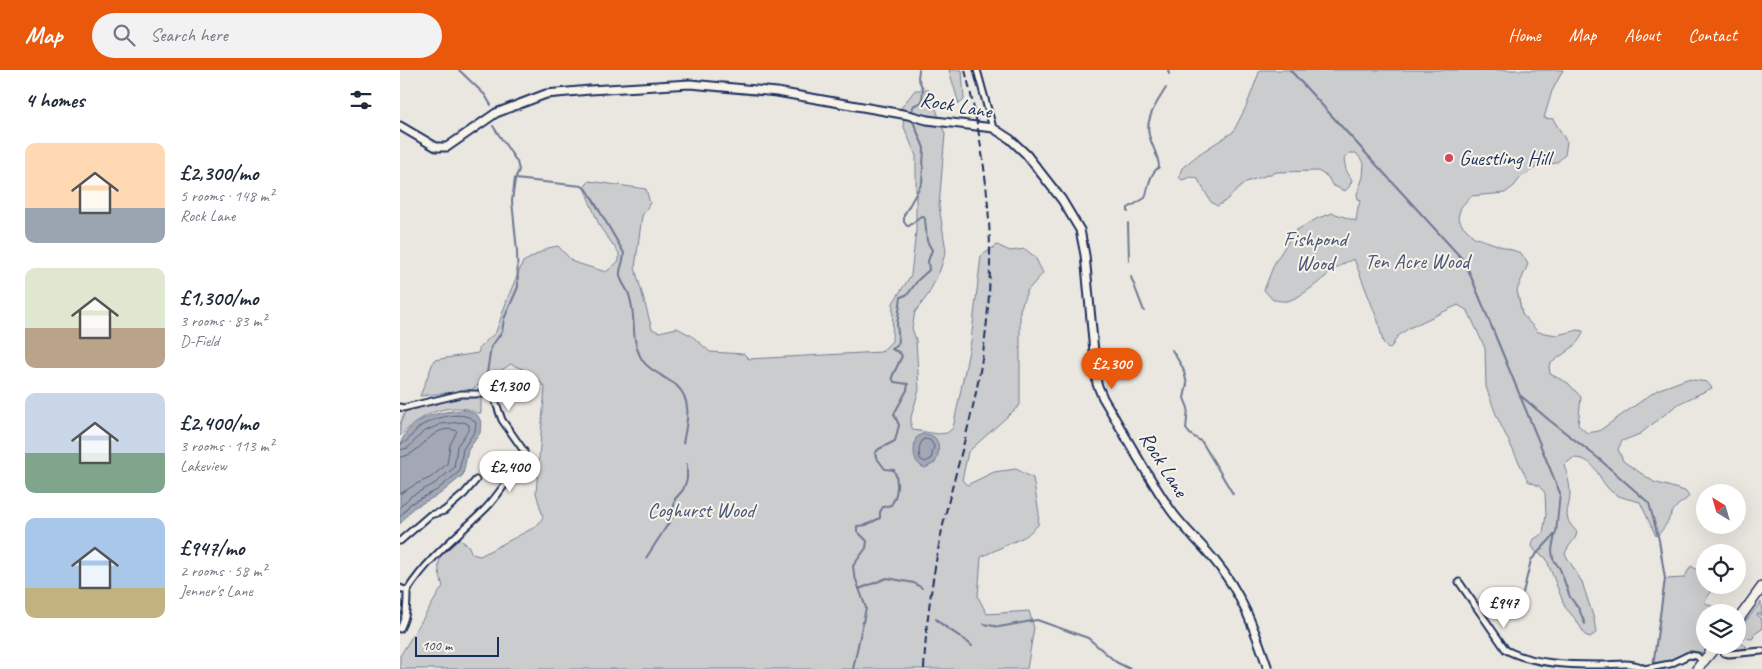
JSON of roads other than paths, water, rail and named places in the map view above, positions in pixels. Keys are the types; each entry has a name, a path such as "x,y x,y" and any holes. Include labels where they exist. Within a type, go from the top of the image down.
{"highway":[{"path":"1746,609 1762,587"},
{"path":"1700,665 1709,654"}],"street":[{"path":"977,70 993,128"},
{"name":"Rock Lane","path":"400,126 436,147 447,147 496,113 546,94 690,84 777,92 912,115 927,120 993,128 1010,139 1026,154 1066,206 1080,230 1085,255 1097,384 1103,398 1170,509 1193,538 1214,559 1233,585 1244,604 1268,669"},
{"path":"400,407 403,408 461,394 490,394 495,400 500,416 524,451 524,457 480,515 458,532 418,573 406,591 405,621 400,629"},
{"path":"400,541 430,515 444,511 470,488 476,480"},
{"path":"1459,582 1506,650 1517,656 1558,663 1637,665 1644,669 1670,664 1689,655 1697,656 1700,665"},
{"path":"400,588 406,591"},
{"path":"1746,652 1762,651"}],"water":[{"path":"467,410 478,416 481,422 480,433 468,450 463,475 440,494 413,508 400,524 400,445 405,435 418,421 427,417"},
{"path":"922,434 933,436 939,448 935,463 925,468 918,463 914,456 916,438"}],"waterway":[{"path":"459,70 485,95 491,105"},
{"path":"912,114 913,106 922,102 923,89 918,78 919,70"},
{"path":"1168,70 1169,74"},
{"path":"1290,70 1465,262 1560,493 1556,533 1531,560 1523,593"},
{"path":"1128,212 1128,208 1145,198 1151,177 1159,167 1148,127 1151,113 1166,88"},
{"path":"853,669 866,608 853,566 866,548 867,541 857,531 857,526 866,525 880,518 880,512 883,507 891,505 896,492 897,479 894,470 885,469 875,453 895,441 899,425 894,414 907,390 908,384 894,382 892,377 902,356 892,349 897,346 899,341 897,325 901,297 908,294 918,280 929,270 928,261 932,250 927,241 925,219 923,216 909,226 904,222 904,215 922,183 924,148 912,119"},
{"path":"485,386 491,347 502,332 504,319 518,287 517,251 512,201 515,179 519,170 517,162 493,126"},
{"path":"515,179 582,186 588,191 624,253 620,275 631,300 635,341 640,356 643,362 654,371 676,385 685,398 687,412 683,443"},
{"path":"1128,223 1129,261"},
{"path":"1131,277 1144,311"},
{"path":"1172,350 1183,368 1187,384 1184,398 1188,408 1186,429 1202,442 1233,494"},
{"path":"1521,396 1598,458 1649,503 1659,540 1665,579 1653,666"},
{"path":"646,558 672,518 675,499 683,490 687,479 687,464"},
{"path":"1555,535 1552,549 1553,559 1560,569 1570,597 1579,609 1585,624"},
{"path":"859,589 887,578 914,583 922,588"},
{"path":"936,619 972,646"},
{"path":"984,624 999,627 1037,620 1088,638 1116,662 1130,669"}],"railway":[{"path":"924,669 934,573 945,516 978,384 989,290 989,217 986,180 974,107 965,70"}],"place":[{"name":"Guestling Hill","path":"1449,158"}],"park label":[{"name":"Fishpond Wood","path":"1315,251"},
{"name":"Ten Acre Wood","path":"1417,261"},
{"name":"Coghurst Wood","path":"701,510"}]}
